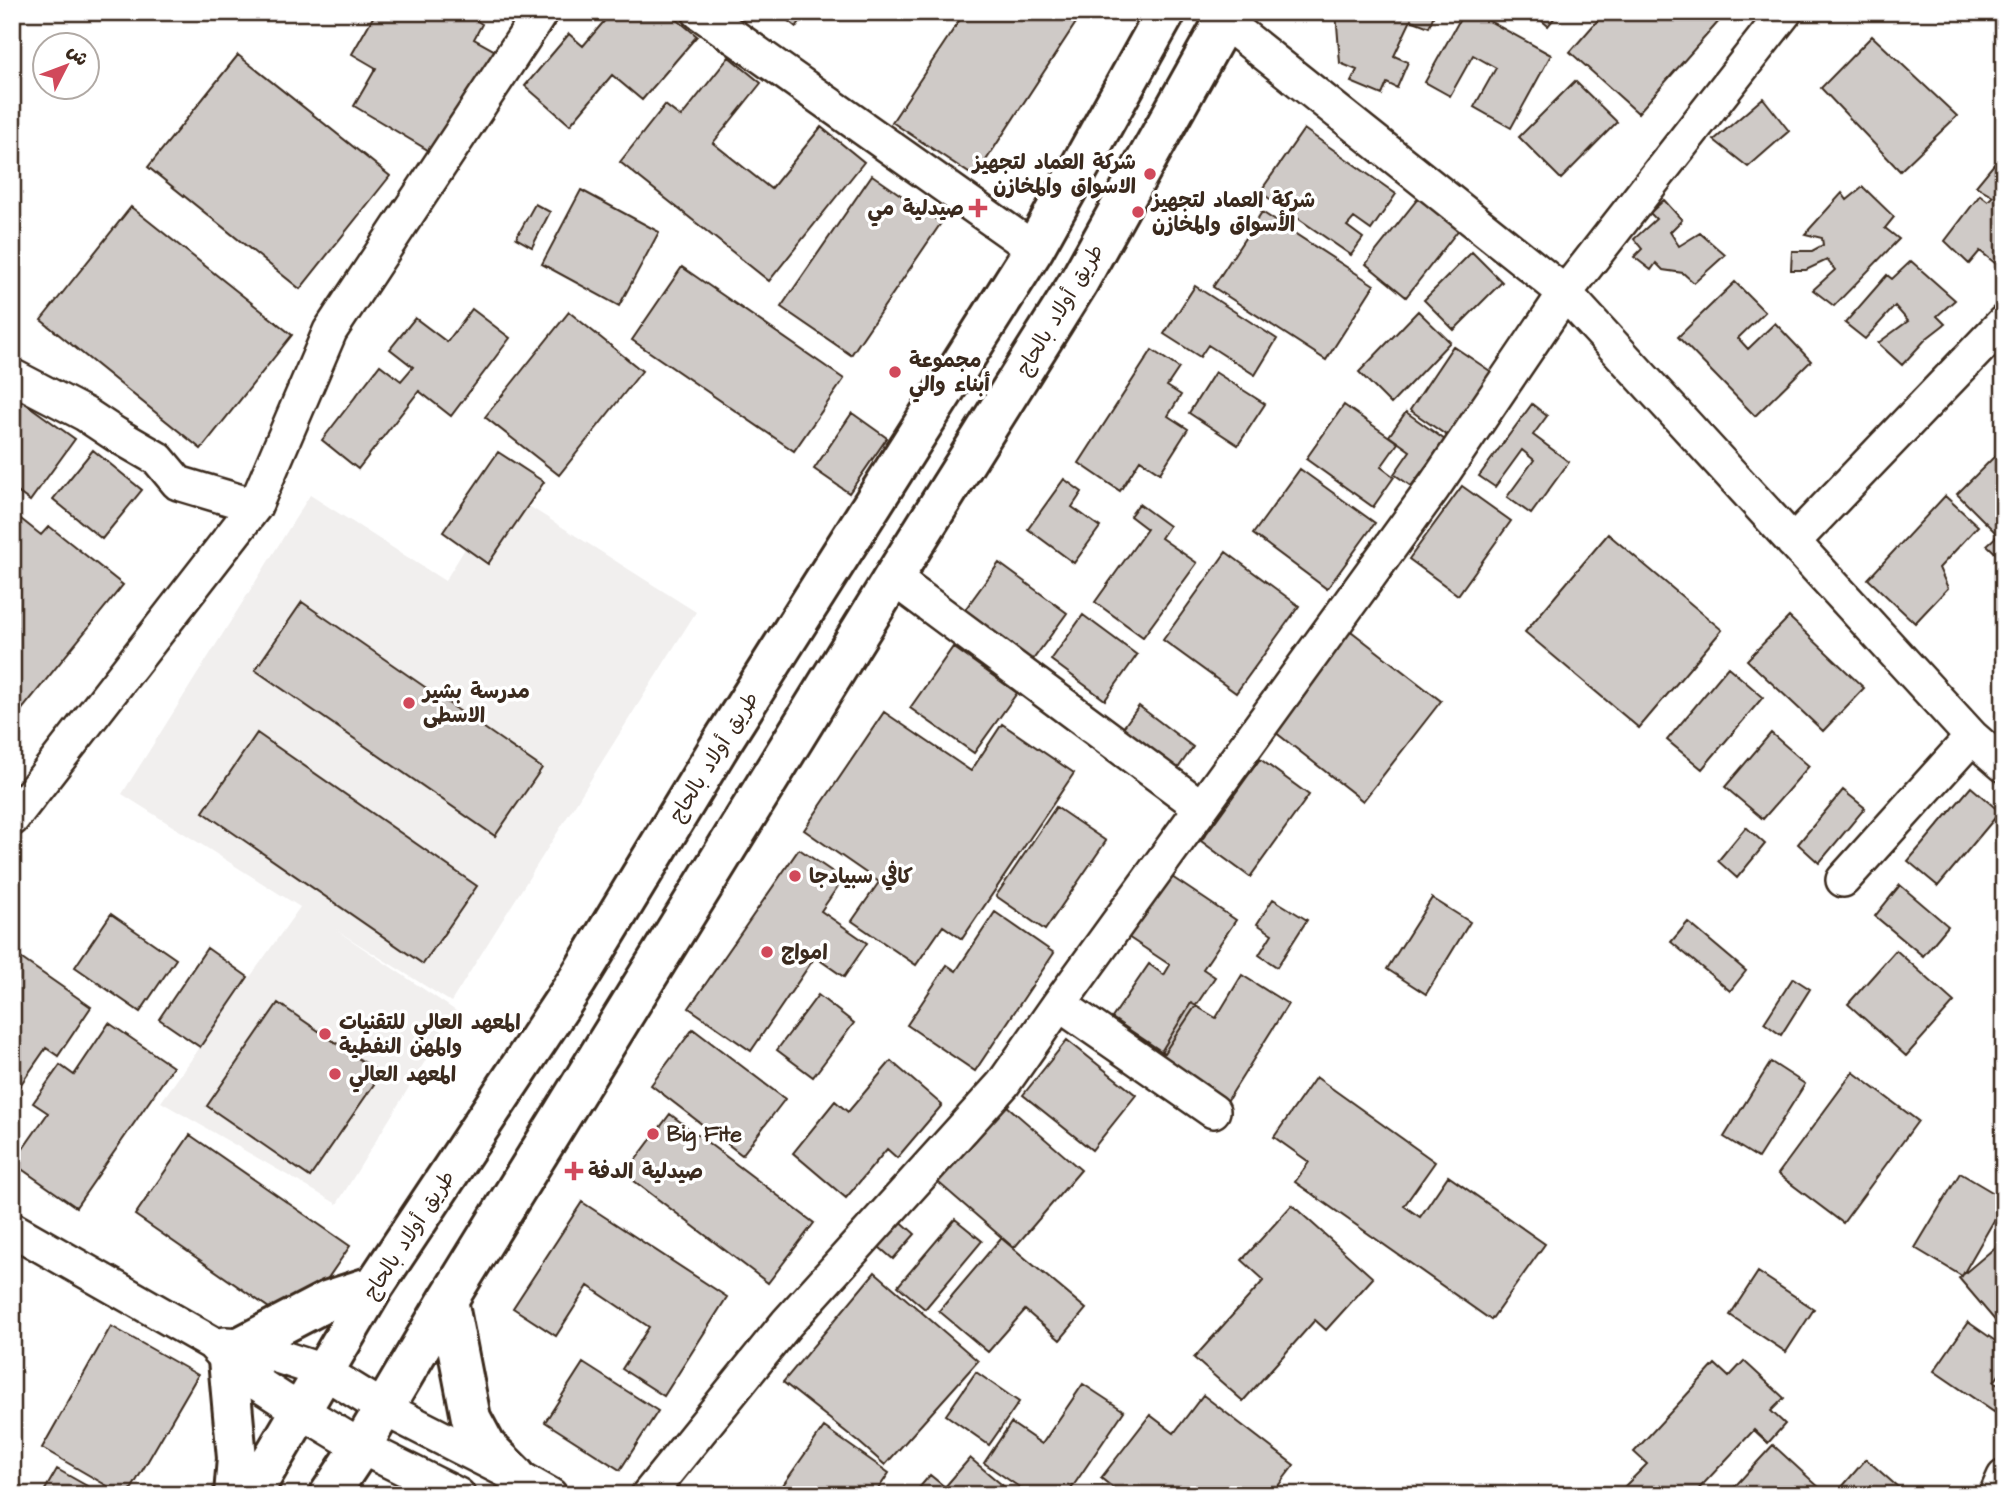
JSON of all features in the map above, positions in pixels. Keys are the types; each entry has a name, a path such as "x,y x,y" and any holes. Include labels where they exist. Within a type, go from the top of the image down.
{"main road":[{"name":"طريق أولاد بالحاج","path":"251,1495 375,1284 577,981 722,742 1034,249 1166,12"},
{"name":"طريق أولاد بالحاج","path":"329,1495 361,1447 448,1300 893,578 1078,283 1226,17"},
{"path":"234,1495 237,1458 227,1349 329,1300 375,1284"},
{"path":"448,1300 471,1418 486,1447 515,1475"}],"street":[{"path":"12,819 255,506 330,331 541,12"},
{"path":"699,12 1034,249"},
{"path":"648,1495 787,1323 1003,1084 1433,488 1564,293 1785,12"},
{"path":"1226,17 1564,293 1972,737 2004,765"},
{"path":"1793,542 2004,322"},
{"path":"12,376 85,414 158,459 178,483 255,506"},
{"path":"893,578 1201,807"},
{"path":"1843,880 1972,737"},
{"path":"1059,1003 1213,1111"},
{"path":"12,1229 227,1349 323,1371 383,1408 550,1495"},
{"path":"227,1349 260,1385 361,1447 458,1495"},
{"path":"1996,1495 2004,1477"}],"shaded area":[{"name":"مدرسة بشير الاسطى","path":"502,489 696,612 451,1002 336,930 456,1011 337,1204 161,1102 300,907 122,794 310,495 445,581"}],"building":[{"path":"376,12 463,12 482,24 474,39 497,52 438,156 354,106 376,68 352,54"},
{"path":"612,12 668,12 697,36 642,100 612,75 570,125 525,86 569,34 583,46"},
{"path":"777,12 807,12 796,27"},
{"path":"965,12 1083,12 975,177 892,122"},
{"path":"1336,12 1435,12 1429,27 1411,20 1394,56 1408,62 1397,88 1387,83 1382,95 1351,82 1357,70 1340,63"},
{"path":"1464,12 1473,12 1551,55 1511,128 1474,107 1496,68 1473,55 1450,96 1425,82"},
{"path":"1532,12 1559,12 1548,26"},
{"path":"1605,12 1711,12 1720,20 1638,113 1570,52"},
{"path":"1872,36 1957,116 1900,171 1821,88"},
{"path":"238,55 390,176 300,289 148,167"},
{"path":"729,57 761,83 713,143 771,189 821,127 864,162 769,281 620,162 665,105 681,117"},
{"path":"1575,81 1617,122 1561,179 1519,137"},
{"path":"1763,98 1789,131 1748,167 1714,140"},
{"path":"1304,129 1396,194 1371,230 1354,218 1347,226 1363,238 1351,255 1260,192"},
{"path":"2004,152 2004,256 1996,264 1980,251 1969,264 1945,241 1980,195 1988,201 1993,196 1976,186"},
{"path":"872,175 941,223 851,355 781,307"},
{"path":"1863,187 1894,217 1885,228 1899,239 1834,306 1813,290 1835,270 1827,260 1806,270 1791,270 1792,251 1812,251 1823,245 1822,238 1805,234 1842,193 1847,200"},
{"path":"581,190 659,232 619,306 542,264"},
{"path":"1420,196 1460,228 1406,297 1366,264"},
{"path":"1664,200 1682,220 1670,232 1679,246 1700,233 1725,255 1694,283 1683,273 1663,270 1656,263 1651,270 1634,257 1642,249 1634,239 1656,219 1650,213"},
{"path":"535,204 550,212 532,247 516,238"},
{"path":"131,207 292,335 201,449 41,320"},
{"path":"1262,212 1374,285 1326,360 1213,287"},
{"path":"1472,252 1502,282 1454,330 1424,300"},
{"path":"1911,261 1955,300 1937,316 1945,324 1927,338 1902,365 1878,343 1908,321 1895,306 1865,339 1845,323 1887,275 1892,279"},
{"path":"682,267 844,379 794,451 632,340"},
{"path":"1735,282 1765,312 1738,338 1748,349 1775,323 1811,361 1755,416 1678,337"},
{"path":"1195,286 1277,339 1255,375 1208,345 1200,357 1164,334"},
{"path":"472,309 510,338 451,416 419,391 358,469 322,440 380,365 401,381 413,367 390,349 415,318 447,342"},
{"path":"1418,311 1450,342 1391,404 1359,372"},
{"path":"569,312 642,371 559,475 485,417"},
{"path":"1453,346 1493,373 1449,437 1410,410"},
{"path":"1152,350 1179,368 1167,386 1181,395 1168,416 1188,429 1160,473 1140,460 1120,491 1079,463"},
{"path":"1215,372 1265,404 1238,445 1189,413"},
{"path":"22,401 75,439 30,501 12,488 12,414"},
{"path":"1532,404 1547,416 1533,435 1569,462 1531,514 1507,497 1534,460 1522,450 1495,487 1479,476"},
{"path":"1344,405 1398,443 1381,467 1394,477 1373,507 1306,459"},
{"path":"1406,412 1445,440 1411,486 1394,474 1410,451 1389,436"},
{"path":"852,413 887,438 849,493 814,469"},
{"path":"2003,448 2004,561 1987,545 1998,535 1957,494"},
{"path":"93,450 142,490 102,539 53,499"},
{"path":"498,452 544,482 488,564 443,532"},
{"path":"1300,469 1375,523 1327,589 1253,534"},
{"path":"1064,479 1082,492 1072,507 1100,527 1074,563 1028,529"},
{"path":"1462,486 1511,521 1458,595 1409,559"},
{"path":"1945,496 1978,526 1939,568 1948,588 1915,623 1868,579"},
{"path":"1139,504 1169,526 1161,538 1197,563 1143,637 1095,602 1147,529 1130,516"},
{"path":"12,512 41,535 49,526 123,585 12,722"},
{"path":"1608,534 1722,630 1639,728 1525,632"},
{"path":"1226,552 1299,606 1236,693 1163,640"},
{"path":"999,563 1067,613 1032,661 964,611"},
{"path":"302,602 542,768 495,836 255,670"},
{"path":"1083,615 1137,655 1105,700 1051,660"},
{"path":"1789,617 1864,688 1823,731 1747,660"},
{"path":"1347,628 1441,701 1363,801 1270,728"},
{"path":"953,647 1017,693 974,753 910,708"},
{"path":"1728,667 1763,697 1702,769 1667,740"},
{"path":"1139,706 1193,747 1169,781 1114,740"},
{"path":"884,712 971,771 1002,724 1074,773 962,939 943,926 916,965 852,921 879,882 804,830"},
{"path":"257,733 477,886 423,964 203,812"},
{"path":"1771,733 1809,766 1763,819 1725,787"},
{"path":"1260,759 1309,795 1250,877 1201,841"},
{"path":"1971,787 2000,812 1938,886 1908,861"},
{"path":"1843,790 1865,808 1819,863 1798,844"},
{"path":"1056,807 1106,841 1045,930 996,896"},
{"path":"1746,827 1765,844 1737,878 1718,861"},
{"path":"799,849 843,879 821,911 867,943 844,977 815,957 751,1051 689,1008"},
{"path":"1169,875 1236,920 1203,969 1215,977 1164,1053 1112,1018 1149,964 1164,975 1170,965 1128,937"},
{"path":"1900,885 1948,926 1923,956 1875,916"},
{"path":"1432,898 1470,922 1426,994 1387,969"},
{"path":"1273,899 1307,920 1277,967 1259,955 1272,934 1257,924"},
{"path":"995,912 1054,953 975,1071 907,1025 947,965 956,971"},
{"path":"111,914 176,959 140,1012 75,967"},
{"path":"1688,922 1746,971 1730,991 1671,942"},
{"path":"207,948 248,977 200,1047 159,1019"},
{"path":"1896,950 1954,1002 1906,1056 1848,1004"},
{"path":"12,952 91,1007 58,1056 46,1048 12,1097"},
{"path":"1242,975 1288,1004 1226,1103 1156,1060 1191,1003 1216,1018"},
{"path":"1793,978 1810,989 1781,1035 1764,1023"},
{"path":"818,995 854,1023 813,1077 777,1050"},
{"path":"278,1003 381,1074 310,1177 207,1106"},
{"path":"109,1023 173,1067 76,1207 13,1163 48,1113 33,1103 60,1065 74,1075"},
{"path":"693,1029 785,1099 742,1155 651,1085"},
{"path":"1067,1040 1136,1095 1092,1150 1023,1095"},
{"path":"891,1061 942,1105 897,1158 887,1149 846,1198 793,1153 835,1101 848,1112"},
{"path":"1771,1062 1805,1084 1758,1158 1724,1137"},
{"path":"1853,1072 1918,1121 1843,1223 1778,1174"},
{"path":"1316,1077 1435,1162 1404,1206 1420,1217 1448,1176 1545,1244 1491,1320 1295,1182 1309,1162 1274,1137"},
{"path":"991,1092 1081,1170 1014,1248 924,1170"},
{"path":"670,1114 814,1223 768,1283 625,1174"},
{"path":"190,1135 350,1246 295,1326 135,1215"},
{"path":"1960,1173 2004,1199 1962,1276 1915,1248"},
{"path":"582,1202 727,1297 664,1396 622,1369 649,1327 588,1286 556,1336 513,1308"},
{"path":"1292,1205 1373,1278 1326,1330 1315,1320 1243,1401 1194,1358 1264,1280 1242,1260"},
{"path":"888,1210 915,1234 893,1259 866,1236"},
{"path":"955,1219 982,1241 925,1309 898,1286"},
{"path":"1001,1238 1086,1309 1060,1340 1025,1310 988,1352 939,1311"},
{"path":"2004,1240 2004,1331 1959,1278"},
{"path":"875,1272 978,1361 885,1465 783,1382"},
{"path":"1758,1272 1814,1309 1786,1352 1730,1315"},
{"path":"1968,1322 2004,1347 2004,1368 1994,1382 2004,1389 2004,1398 1994,1412 1934,1371"},
{"path":"111,1326 198,1375 128,1495 123,1495 42,1448"},
{"path":"1744,1361 1784,1398 1771,1411 1785,1424 1768,1443 1754,1430 1693,1495 1620,1495 1618,1493 1647,1464 1634,1452 1715,1364 1729,1377"},
{"path":"583,1363 658,1411 620,1470 545,1422"},
{"path":"976,1372 1019,1402 989,1445 946,1415"},
{"path":"1083,1384 1124,1411 1067,1495 1031,1495 984,1463 1011,1423 1042,1444"},
{"path":"1203,1395 1294,1465 1271,1495 1122,1495 1101,1478 1150,1415 1174,1433"},
{"path":"824,1427 889,1473 874,1495 776,1495"},
{"path":"1773,1445 1821,1489 1816,1495 1727,1495"},
{"path":"970,1458 1014,1495 913,1495 930,1475 945,1487"},
{"path":"1866,1459 1907,1495 1835,1495"},
{"path":"57,1469 103,1495 42,1495"}],"place":[{"name":"شركة العماد لتجهيز الاسواق والمخازن","path":"1150,174"},
{"name":"صيدلية مي","path":"978,208"},
{"name":"شركة العماد لتجهيز الأسواق والمخازن","path":"1138,212"},
{"name":"مجموعة أبناء والي","path":"895,372"},
{"name":"مدرسة بشير الاسطى","path":"409,703"},
{"name":"كافي سبيادجا","path":"795,876"},
{"name":"امواج","path":"767,952"},
{"name":"المعهد العالي للتقنيات والمهن النفطية","path":"325,1034"},
{"name":"المعهد العالي","path":"335,1074"},
{"name":"Big Fite","path":"653,1134"},
{"name":"صيدلية الدفة","path":"574,1171"}]}
